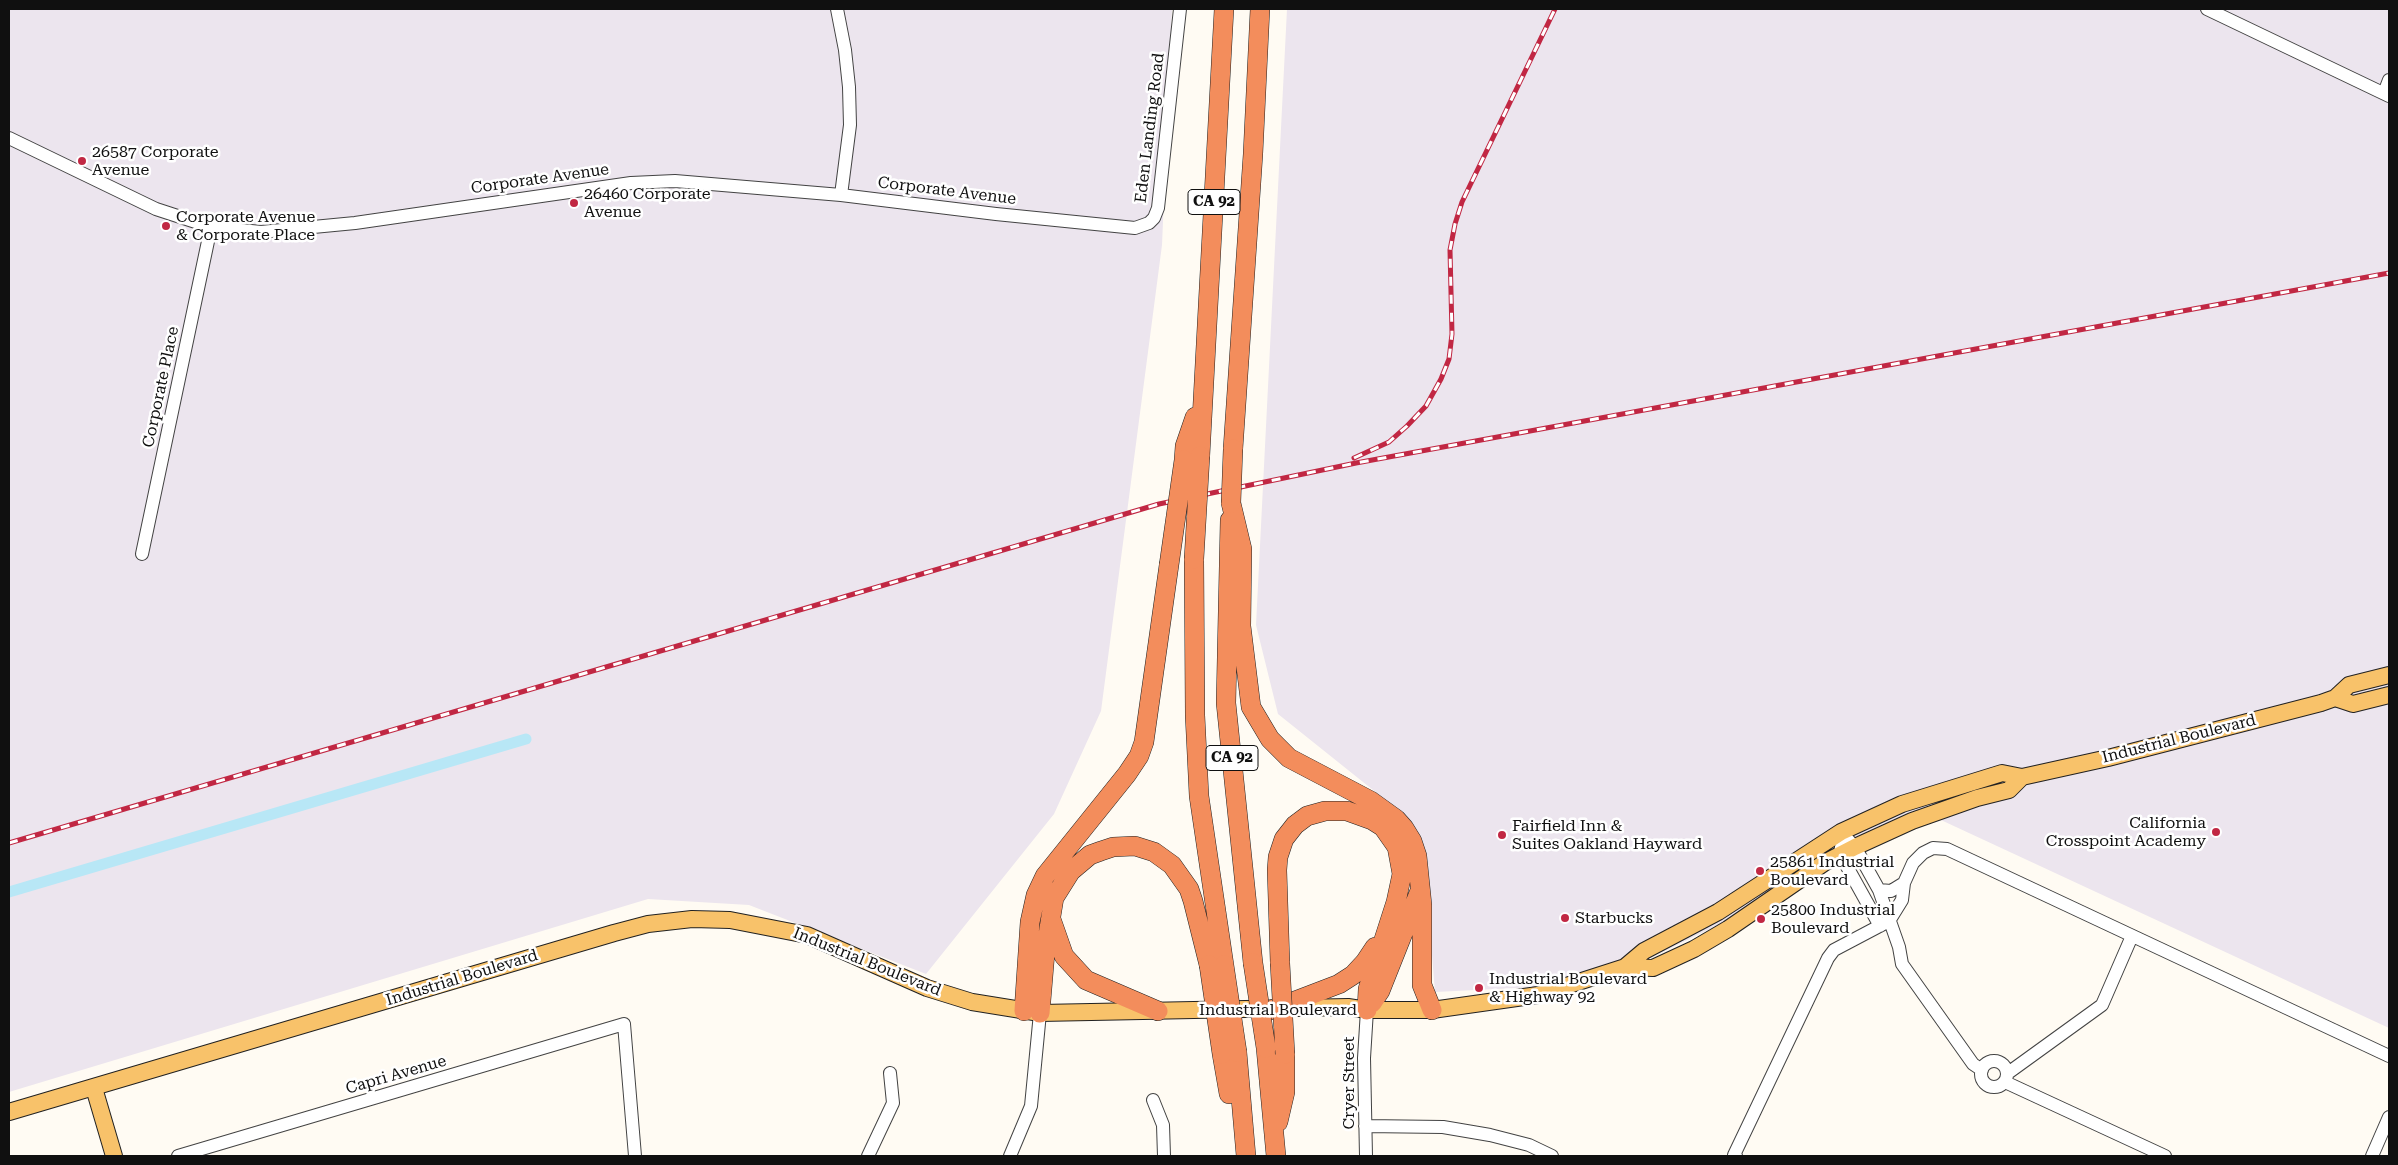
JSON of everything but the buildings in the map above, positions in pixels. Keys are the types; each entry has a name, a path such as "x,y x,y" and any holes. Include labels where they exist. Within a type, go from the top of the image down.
{"highway":[{"name":"CA 92","path":"1224,9 1203,394 1192,458 1195,715 1199,796 1216,965 1246,1156"},
{"name":"CA 92","path":"1260,9 1253,154 1233,449 1231,503 1235,550 1226,703 1253,963 1266,1048 1276,1156"},
{"path":"1253,154 1262,118 1273,9"},
{"path":"1032,1012 1030,922 1036,895 1045,876 1127,774 1144,742 1169,565 1192,458"},
{"path":"1235,550 1248,694 1256,717 1270,739 1289,758 1371,801 1396,818 1412,841 1417,856 1422,906 1422,985 1432,1010"},
{"path":"1275,1135 1286,1092 1280,963 1278,857 1284,839 1291,830 1308,816 1324,811 1347,811 1372,820 1383,827 1397,847 1402,874 1368,989 1367,1010"},
{"path":"1032,1012 1054,898 1064,880 1079,863 1090,855 1113,848 1135,846 1154,852 1172,865 1189,889 1216,965"},
{"path":"1367,1010 1380,991 1420,893"},
{"path":"1049,916 1064,956 1086,980 1158,1011"},
{"path":"1271,1010 1316,994 1353,975 1366,962 1387,927"},
{"path":"1230,1053 1239,1156"}],"main road":[{"name":"Industrial Boulevard","path":"1625,968 1644,951 1718,912 1841,832 1902,804 2002,773 2022,777 2108,758 2335,698 2349,685 2389,675"},
{"name":"Industrial Boulevard","path":"2335,698 2353,704 2389,695"},
{"name":"Industrial Boulevard","path":"9,1112 614,933 648,924 692,919 730,920 807,935 927,988 972,1002 1032,1012 1271,1010 1348,1007 1367,1010 1432,1010 1544,994 1625,968 1653,968 1694,949 1848,851 1912,821 1977,798 2009,790 2022,777"},
{"path":"94,1088 114,1156"}],"street":[{"path":"837,9 846,50 850,125 841,194"},
{"name":"Eden Landing Road","path":"1125,227 1135,228 1149,223 1154,218 1158,208 1180,9"},
{"path":"2207,9 2387,95 2389,80"},
{"name":"Corporate Avenue","path":"9,138 156,209 211,227 261,232 308,229 631,183 675,181 841,194 1125,227"},
{"name":"Corporate Place","path":"142,554 211,227"},
{"path":"1841,832 1858,887 1899,947 1902,964 1973,1064 1982,1070"},
{"path":"1736,1156 1734,1155 1828,958 1834,950 1884,924 1902,900 1904,883 1913,863 1923,853 1933,848 1946,849 2389,1056"},
{"path":"1848,851 1876,885 1884,924"},
{"path":"1858,887 1876,885 1891,891 1904,883"},
{"path":"2006,1078 2006,1068 1997,1062 1987,1063 1982,1070 1981,1077 1986,1085 1996,1087 2102,1005 2132,936"},
{"name":"Cryer Street","path":"1366,1156 1364,1050 1367,1010"},
{"path":"1010,1156 1031,1106 1032,1012"},
{"name":"Capri Avenue","path":"178,1156 624,1024 635,1156"},
{"path":"868,1156 893,1102 890,1073"},
{"path":"2006,1078 2166,1156"},
{"path":"1153,1100 1162,1125 1164,1156"},
{"path":"2374,1155 2389,1117"},
{"path":"1365,1126 1443,1127 1480,1133 1528,1146 1552,1156"}],"shaded area":[{"path":"9,9 1172,9 1162,245 1101,711 1054,814 926,974 749,905 648,899 9,1092"},
{"path":"1287,9 2389,9 2389,1028 1928,814 1821,874 1598,984 1435,992 1424,856 1393,806 1278,714 1256,625"}],"waterway":[{"path":"9,892 526,739"}],"railway":[{"path":"1354,458 1389,442 1407,426 1426,406 1441,379 1449,359 1452,334 1450,250 1455,224 1462,202 1555,9"},
{"path":"9,843 1159,504 1356,463 2389,273"}],"place":[{"name":"26587 Corporate Avenue","path":"82,161"},
{"name":"26460 Corporate Avenue","path":"574,203"},
{"name":"Corporate Avenue & Corporate Place","path":"166,226"},
{"name":"California Crosspoint Academy","path":"2216,832"},
{"name":"Fairfield Inn & Suites Oakland Hayward","path":"1502,835"},
{"name":"25861 Industrial Boulevard","path":"1760,871"},
{"name":"Starbucks","path":"1565,918"},
{"name":"25800 Industrial Boulevard","path":"1761,919"},
{"name":"Industrial Boulevard & Highway 92","path":"1479,988"}]}
